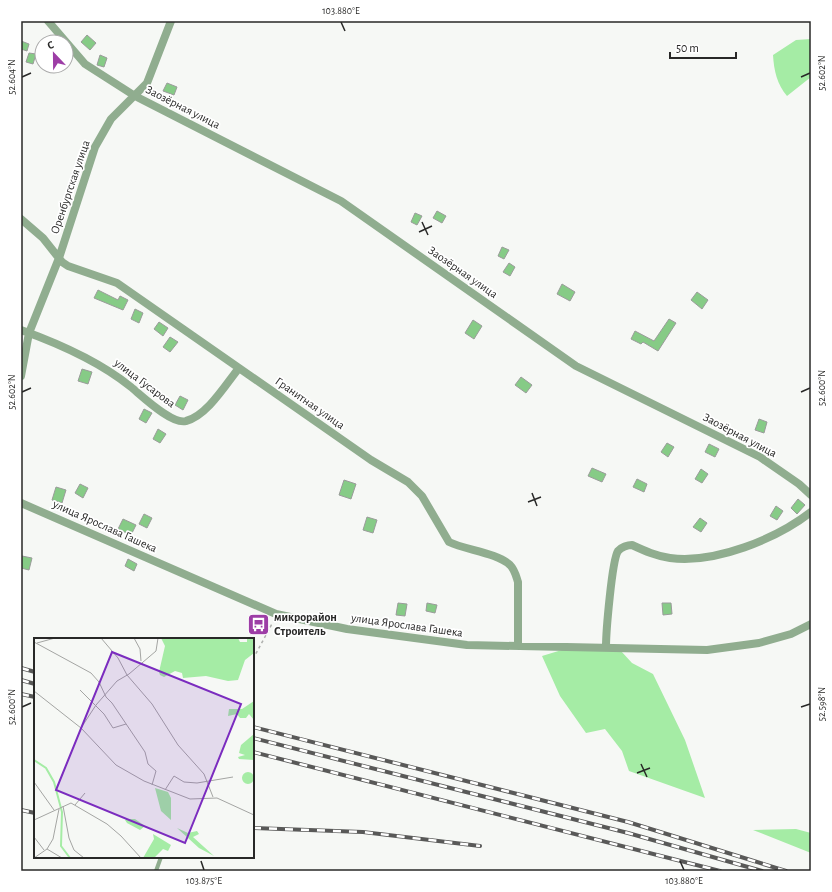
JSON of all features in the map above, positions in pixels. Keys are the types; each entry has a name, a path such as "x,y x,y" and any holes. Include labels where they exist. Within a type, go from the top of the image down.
{"street":[{"name":"Заозёрная улица","path":"48,21 85,64 135,96 341,201 576,366 760,457 799,484 811,496"},
{"name":"Оренбургская улица","path":"21,376 29,333 59,258 95,147 111,119 147,83 172,21"},
{"name":"Гранитная улица","path":"21,219 43,238 59,258 68,266 117,283 371,460 408,482 422,496 449,542 502,560 510,565 516,574 518,582 518,646"},
{"name":"улица Гусарова","path":"21,330 96,362 113,372 152,405 182,422 188,421 202,412 213,401 239,368"},
{"name":"улица Ярослава Гашека","path":"21,503 276,614 347,629 467,645 606,646 707,650 759,643 791,634 811,624"},
{"path":"606,646 606,626 614,566 618,552 623,548 632,545 650,554 671,558 706,556 763,540 795,524 811,512"}],"lane":[{"path":"156,871 161,858"}],"path":[{"path":"254,657 276,614"}],"shaded area":[{"path":"811,39 811,77 787,96 777,77 773,55 796,40"},
{"path":"565,649 621,651 632,663 653,674 685,740 705,798 629,771 622,751 605,729 586,733 560,696 542,656"},
{"path":"796,829 811,833 811,853 753,830"}],"building":[{"path":"87,35 96,43 90,50 81,42"},
{"path":"21,41 29,44 27,51 21,49"},
{"path":"29,53 34,54 33,64 26,62"},
{"path":"100,55 107,58 104,67 97,65"},
{"path":"167,83 177,87 174,95 163,91"},
{"path":"437,211 446,216 442,223 433,218"},
{"path":"415,213 422,216 417,225 411,222"},
{"path":"502,247 509,250 504,259 498,256"},
{"path":"509,263 515,267 510,276 503,272"},
{"path":"562,284 575,292 570,301 557,294"},
{"path":"98,290 118,300 120,296 128,300 123,310 94,298"},
{"path":"697,292 708,300 702,309 691,300"},
{"path":"135,309 143,313 139,323 131,319"},
{"path":"669,319 676,323 658,351 643,342 641,344 631,339 635,331 654,341"},
{"path":"473,320 482,326 474,339 465,333"},
{"path":"159,322 168,328 163,336 154,329"},
{"path":"170,337 178,342 170,352 163,347"},
{"path":"82,369 92,372 88,384 78,381"},
{"path":"521,377 532,385 526,393 515,385"},
{"path":"180,396 188,400 183,410 175,405"},
{"path":"144,409 152,413 146,423 139,419"},
{"path":"759,419 767,422 764,433 755,430"},
{"path":"158,429 166,434 160,443 153,439"},
{"path":"667,443 674,447 668,457 661,452"},
{"path":"709,444 719,449 715,457 705,452"},
{"path":"592,468 606,474 602,482 588,476"},
{"path":"701,469 708,474 702,483 695,479"},
{"path":"637,479 647,484 644,492 633,487"},
{"path":"344,480 356,484 351,499 339,495"},
{"path":"80,484 88,488 83,498 75,493"},
{"path":"56,487 66,490 62,503 52,500"},
{"path":"798,499 805,505 797,514 791,508"},
{"path":"776,506 783,511 777,520 770,516"},
{"path":"144,514 152,518 147,528 139,524"},
{"path":"367,517 377,520 373,533 363,530"},
{"path":"700,518 707,523 701,532 693,527"},
{"path":"123,519 136,525 131,535 118,529"},
{"path":"22,556 32,558 29,570 21,568"},
{"path":"128,559 137,564 134,571 125,566"},
{"path":"398,603 407,604 405,616 396,615"},
{"path":"427,603 437,605 435,613 426,611"},
{"path":"662,603 671,603 672,614 663,615"}],"railway":[{"path":"21,668 34,672"},
{"path":"21,680 34,684"},
{"path":"21,694 34,697"},
{"path":"254,727 628,822 786,871"},
{"path":"254,738 628,833 762,871"},
{"path":"254,752 720,871"},
{"path":"21,810 34,813"},
{"path":"254,828 363,832 480,846"}],"place":[{"name":"микрорайон Строитель","path":"259,624"}]}
